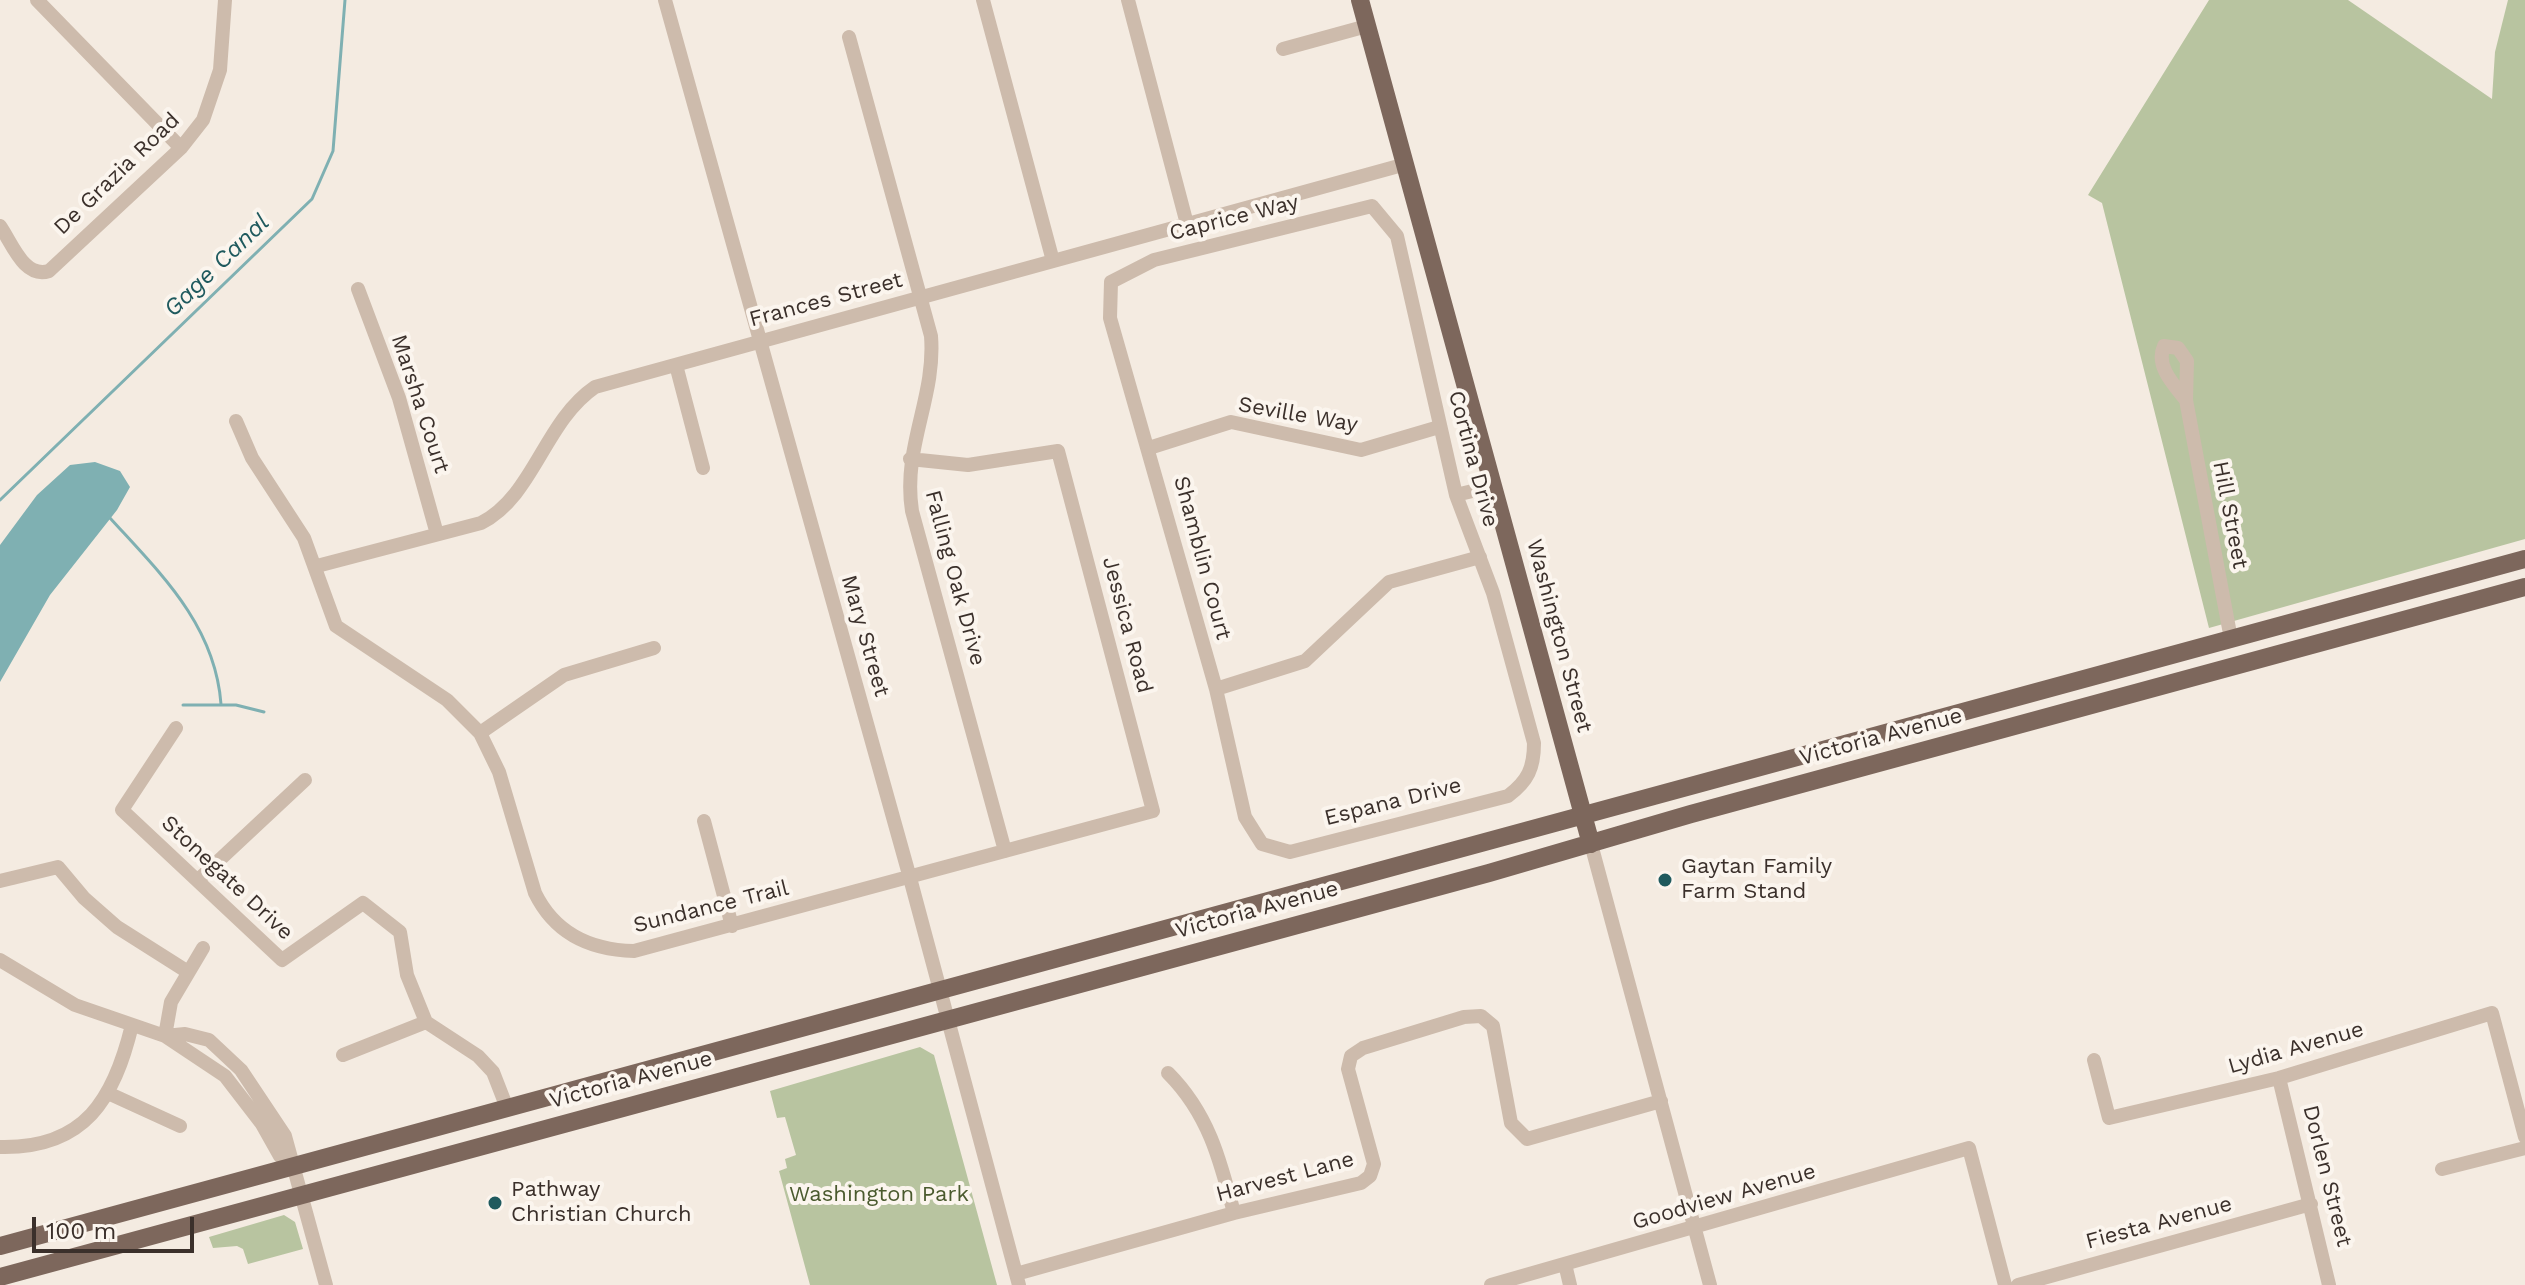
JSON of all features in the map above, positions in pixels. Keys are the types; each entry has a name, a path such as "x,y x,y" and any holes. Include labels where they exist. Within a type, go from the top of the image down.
{"main road":[{"name":"Washington Street","path":"1360,0 1591,844"},
{"name":"Victoria Avenue","path":"0,1246 2525,559"},
{"name":"Victoria Avenue","path":"0,1277 2525,587"}],"street":[{"path":"37,0 181,148"},
{"name":"De Grazia Road","path":"0,226 29,270 39,274 49,271 181,148 203,120 213,97 220,70 225,0"},
{"name":"Mary Street","path":"665,0 910,878 1018,1280"},
{"path":"983,0 1053,261"},
{"path":"1128,0 1187,224"},
{"path":"1283,49 1367,26"},
{"name":"Falling Oak Drive","path":"849,37 931,336 931,378 910,459 907,483 912,511 1005,851"},
{"name":"Frances Street","path":"317,566 498,515 513,497 574,402 595,387 1406,164"},
{"name":"Caprice Way","path":"1111,282 1154,260 1372,206"},
{"name":"Cortina Drive","path":"1372,206 1397,236 1456,495 1493,593 1534,743 1529,776"},
{"name":"Shamblin Court","path":"1111,282 1110,318 1216,689 1245,817 1262,844"},
{"name":"Marsha Court","path":"358,289 399,398 437,534"},
{"path":"676,365 703,468"},
{"name":"Hill Street","path":"2186,400 2231,639"},
{"name":"Sundance Trail","path":"236,421 252,458 304,538 317,566 324,599 336,626 447,700 480,733 499,772 535,893 544,911 565,932 607,950 634,951 1153,811"},
{"name":"Seville Way","path":"1149,448 1231,422 1361,450 1439,427"},
{"name":"Jessica Road","path":"910,459 968,465 1058,451 1153,811"},
{"path":"1456,495 1493,486"},
{"path":"1216,689 1305,661 1389,582 1480,557"},
{"path":"480,733 564,675 654,648"},
{"name":"Stonegate Drive","path":"176,728 122,810 282,960 363,903 400,932 407,975 426,1022"},
{"name":"Espana Drive","path":"1262,844 1290,852 1508,796 1529,776"},
{"path":"198,880 305,780"},
{"path":"704,821 732,926"},
{"name":"Washington Street","path":"1591,844 1710,1285"},
{"path":"0,881 58,867 84,898 117,927 188,972"},
{"path":"165,1036 171,1002 203,948"},
{"path":"0,960 75,1005 165,1036 185,1034 209,1040 241,1070 275,1117 302,1194 326,1285"},
{"name":"Lydia Avenue","path":"2094,1060 2109,1118 2279,1078 2492,1013 2525,1137"},
{"name":"Harvest Lane","path":"1018,1280 1234,1213 1361,1183 1370,1176 1374,1164 1348,1069 1351,1056 1363,1048 1464,1017 1481,1016 1493,1026 1511,1123 1527,1139 1661,1101"},
{"path":"343,1055 426,1022 478,1056 493,1072 507,1108"},
{"path":"0,1147 39,1144 62,1136 83,1122 110,1094 132,1025"},
{"path":"1168,1073 1203,1116 1216,1145 1234,1213"},
{"name":"Dorlen Street","path":"2279,1078 2329,1285"},
{"path":"110,1094 180,1126"},
{"name":"Goodview Avenue","path":"1491,1285 1969,1148 2005,1285"},
{"path":"2442,1169 2525,1148"},
{"name":"Fiesta Avenue","path":"2018,1285 2311,1204"},
{"path":"1565,1264 1570,1285"}],"green space":[{"path":"2209,0 2348,0 2492,99 2495,52 2508,0 2525,0 2525,539 2209,628 2102,203 2088,195"},
{"name":"Washington Park","path":"920,1047 934,1055 997,1285 810,1285 779,1171 787,1168 785,1159 796,1155 785,1117 777,1118 770,1091"},
{"path":"284,1215 295,1222 303,1249 248,1264 243,1249 237,1246 213,1248 209,1237"}],"water":[{"path":"95,462 120,471 130,487 117,510 50,595 0,682 0,545 37,495 70,465"}],"waterway":[{"name":"Gage Canal","path":"0,500 312,199 333,151 345,0"},
{"path":"110,518 166,581 197,625 217,676 221,704"},
{"path":"183,705 236,705 264,712"}],"place":[{"name":"Gaytan Family Farm Stand","path":"1665,880"},
{"name":"Pathway Christian Church","path":"495,1203"}]}
